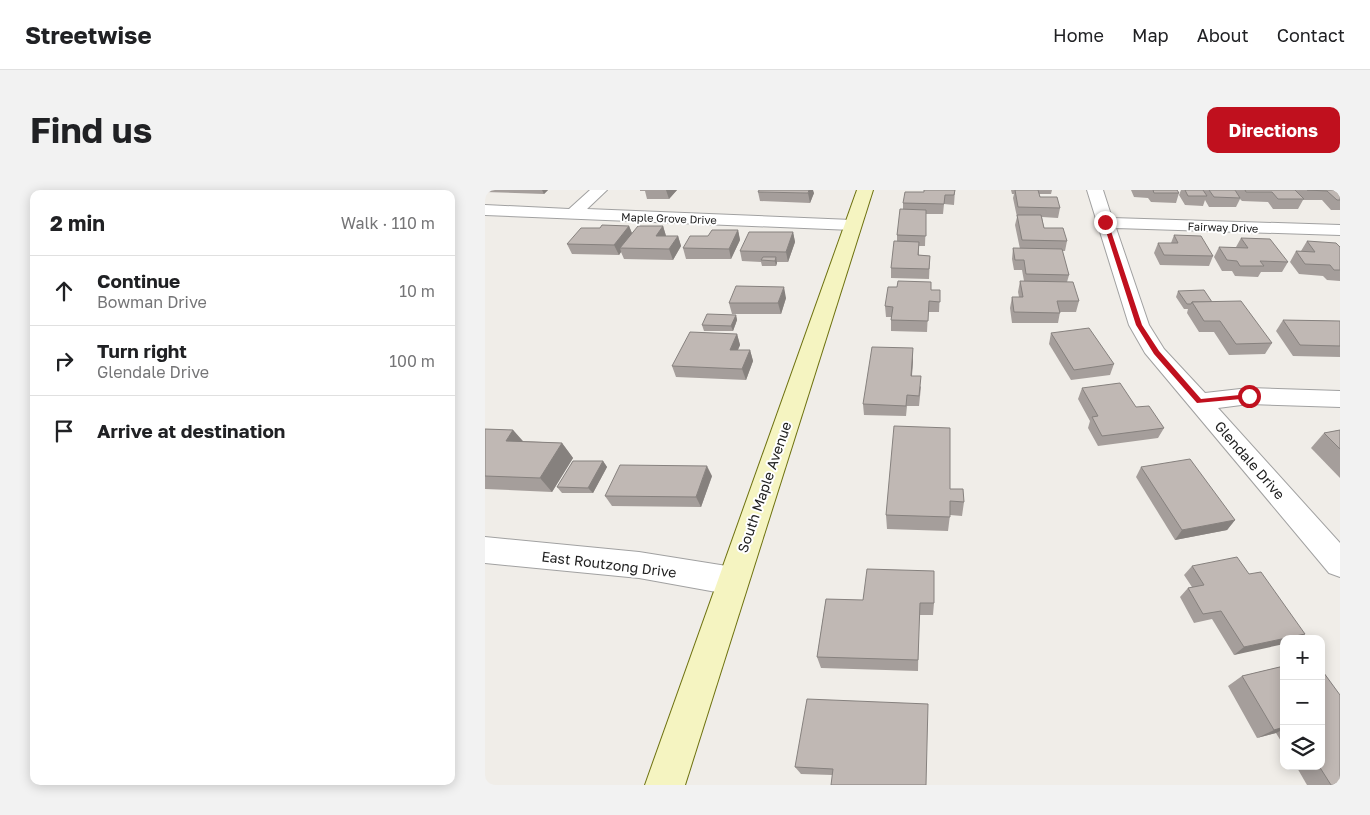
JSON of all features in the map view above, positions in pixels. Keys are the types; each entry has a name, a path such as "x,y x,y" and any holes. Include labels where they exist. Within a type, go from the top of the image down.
{"main road":[{"name":"South Maple Avenue","path":"665,785 865,190"}],"street":[{"path":"573,214 599,190"},
{"name":"Glendale Drive","path":"1095,190 1139,325 1156,353 1340,564"},
{"name":"Maple Grove Drive","path":"485,210 853,225"},
{"name":"Fairway Drive","path":"1105,222 1340,230"},
{"path":"1199,402 1249,396 1340,399"},
{"name":"East Routzong Drive","path":"485,550 639,565 733,581"}],"building":[{"path":"759,190 809,190 808,193 758,192"},
{"path":"924,190 955,190 954,195 945,195 944,204 903,203 905,192 924,192"},
{"path":"1015,190 1038,190 1040,197 1057,197 1060,208 1018,207"},
{"path":"1153,190 1177,190 1179,193 1154,193"},
{"path":"1185,190 1203,190 1207,196 1188,196"},
{"path":"1209,190 1235,190 1240,198 1214,197"},
{"path":"1245,190 1295,190 1304,199 1278,199 1272,192 1246,192"},
{"path":"1307,190 1340,190 1340,200 1337,200 1327,191"},
{"path":"900,209 926,210 926,236 897,235"},
{"path":"1017,215 1041,215 1044,228 1063,228 1067,241 1022,240"},
{"path":"602,225 629,226 614,245 567,244 581,228 600,228"},
{"path":"638,226 663,226 656,236 678,236 669,249 620,248"},
{"path":"712,230 738,230 729,249 683,248 690,236 708,236"},
{"path":"749,232 793,232 786,252 740,251"},
{"path":"1174,235 1201,236 1213,256 1164,255 1158,243 1178,243"},
{"path":"1241,238 1270,239 1288,262 1260,261 1264,266 1240,266 1237,261 1227,260 1219,247 1248,248"},
{"path":"894,241 919,242 918,255 930,256 929,269 891,268"},
{"path":"1307,241 1336,243 1340,247 1340,270 1334,270 1330,265 1305,264 1296,251 1315,252"},
{"path":"1013,248 1062,249 1069,275 1026,274 1024,260 1015,260"},
{"path":"763,257 776,257 775,261 761,260"},
{"path":"898,281 931,282 931,290 940,290 940,302 929,301 928,321 891,320 893,307 885,306 888,287 897,287"},
{"path":"1020,281 1073,282 1079,301 1057,301 1060,313 1014,312 1012,297 1023,297"},
{"path":"736,286 784,287 778,303 729,303"},
{"path":"1204,290 1212,302 1192,302 1187,304 1178,291"},
{"path":"1241,301 1272,343 1236,344 1220,321 1204,321 1192,302"},
{"path":"707,314 736,315 731,326 702,325"},
{"path":"1283,320 1340,321 1340,346 1300,345"},
{"path":"1089,328 1114,364 1074,370 1051,333"},
{"path":"690,332 737,334 730,350 750,350 742,369 672,366"},
{"path":"872,347 913,348 911,376 921,376 919,396 907,395 906,406 863,404"},
{"path":"1120,383 1136,407 1149,406 1164,428 1102,436 1092,417 1098,416 1082,388"},
{"path":"894,426 950,428 950,489 963,489 964,502 950,501 950,517 886,515"},
{"path":"485,429 513,430 506,441 562,443 540,478 485,476"},
{"path":"1340,430 1340,449 1324,433"},
{"path":"1190,459 1235,520 1182,530 1141,467"},
{"path":"573,461 603,461 588,488 557,487"},
{"path":"620,465 707,466 696,497 605,496"},
{"path":"1237,557 1249,574 1261,572 1305,634 1280,635 1280,639 1244,647 1221,611 1203,614 1188,588 1204,585 1192,566"},
{"path":"867,569 934,571 934,603 920,603 918,660 817,657 826,599 863,600"},
{"path":"1280,667 1280,728 1274,730 1242,676"},
{"path":"1325,674 1340,695 1340,785 1331,785 1322,770 1325,770"},
{"path":"807,699 928,704 926,785 831,785 833,769 795,767"}],"route":[{"path":"1105,222 1139,325 1156,353 1199,402 1249,396"}]}
